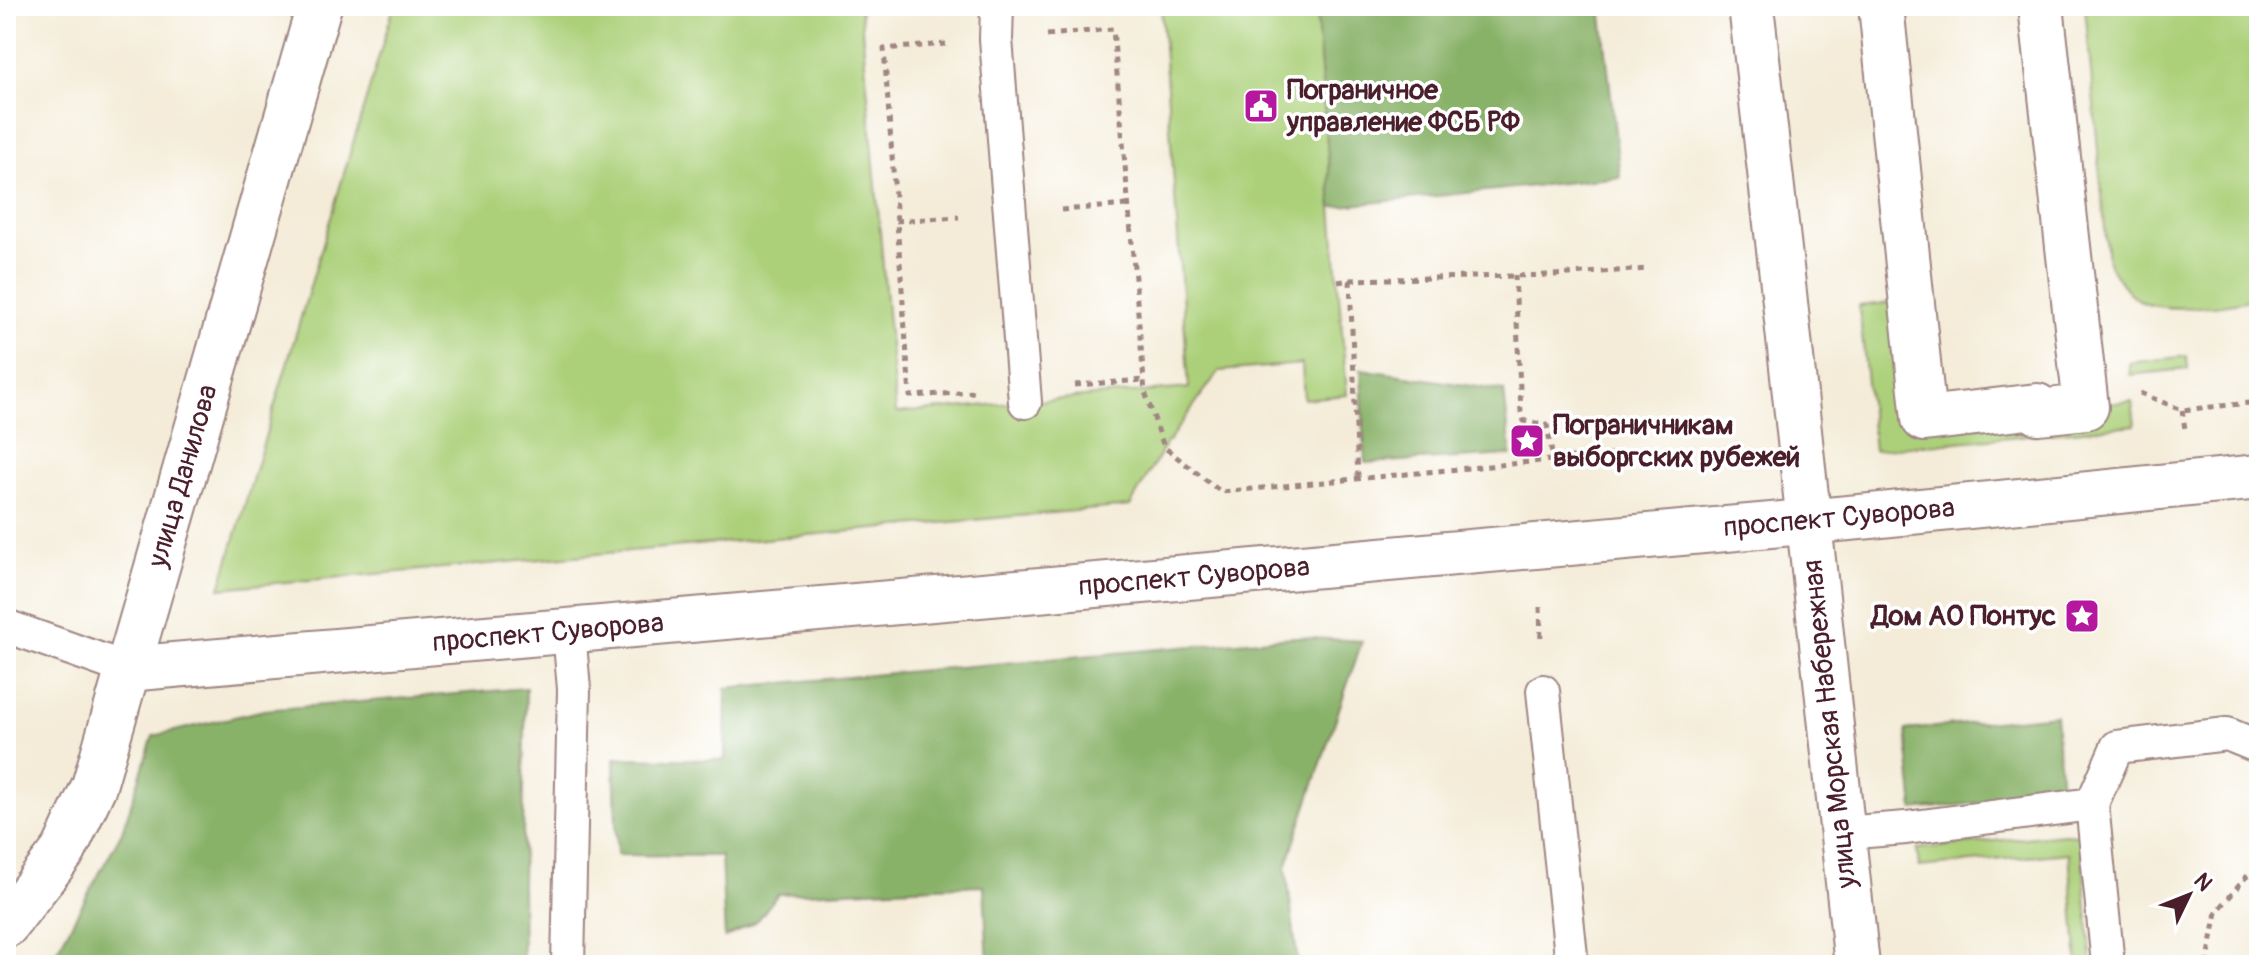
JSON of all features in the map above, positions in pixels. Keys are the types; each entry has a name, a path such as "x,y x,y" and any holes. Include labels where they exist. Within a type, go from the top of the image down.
{"street":[{"name":"улица Данилова","path":"6,925 64,850 94,786 319,6"},
{"name":"улица Морская Набережная","path":"1751,6 1857,965"},
{"path":"1881,6 1924,419 2037,406 2038,412 2086,407 2041,6"},
{"name":"проспект Суворова","path":"127,669 1808,521 2259,477"}],"lane":[{"path":"997,6 996,39 1024,396"},
{"path":"6,626 127,669"},
{"path":"568,965 574,689 569,632"},
{"path":"1543,691 1572,965"},
{"path":"2108,965 2092,804 2117,747 2227,734 2259,747"},
{"path":"1842,833 1906,828 2092,804"}],"path":[{"path":"1144,380 1024,396 910,396 884,49 1113,29 1144,380 1145,392 1164,447 1221,492 1613,454 1672,466"},
{"path":"1338,282 1649,269"},
{"path":"1515,275 1521,412 1524,421 1547,425 1553,460"},
{"path":"1350,280 1358,478"},
{"path":"2131,390 2182,410 2259,402"},
{"path":"2182,410 2185,430"},
{"path":"2207,965 2217,912 2246,877 2259,870"}],"green space":[{"path":"394,6 860,6 896,413 1189,388 1161,6 1316,6 1347,395 1304,399 1302,364 1219,371 1164,447 1130,506 220,588"},
{"path":"1316,6 1601,6 1620,177 1332,207"},
{"path":"2085,6 2259,6 2259,296 2200,307 2151,305 2130,293 2111,268"},
{"path":"1906,301 1920,425 2132,401 2135,425 1874,450 1859,306"},
{"path":"2187,356 2188,369 2130,375 2129,363"},
{"path":"1361,369 1504,391 1511,455 1365,463"},
{"path":"1293,637 1362,641 1286,867 1298,965 988,965 984,885 778,894 758,920 725,938 721,856 617,855 614,758 725,760 726,688"},
{"path":"526,688 523,965 49,965 122,832 153,736 264,710"},
{"path":"2056,715 2061,794 1914,810 1906,730"},
{"path":"2079,835 2092,965 2078,965 2069,853 1919,867 1917,849"}],"place":[{"name":"Пограничное управление ФСБ РФ","path":"1261,106"},
{"name":"Пограничникам выборгских рубежей","path":"1527,441"},
{"name":"Дом АО Понтус","path":"2082,616"}]}
